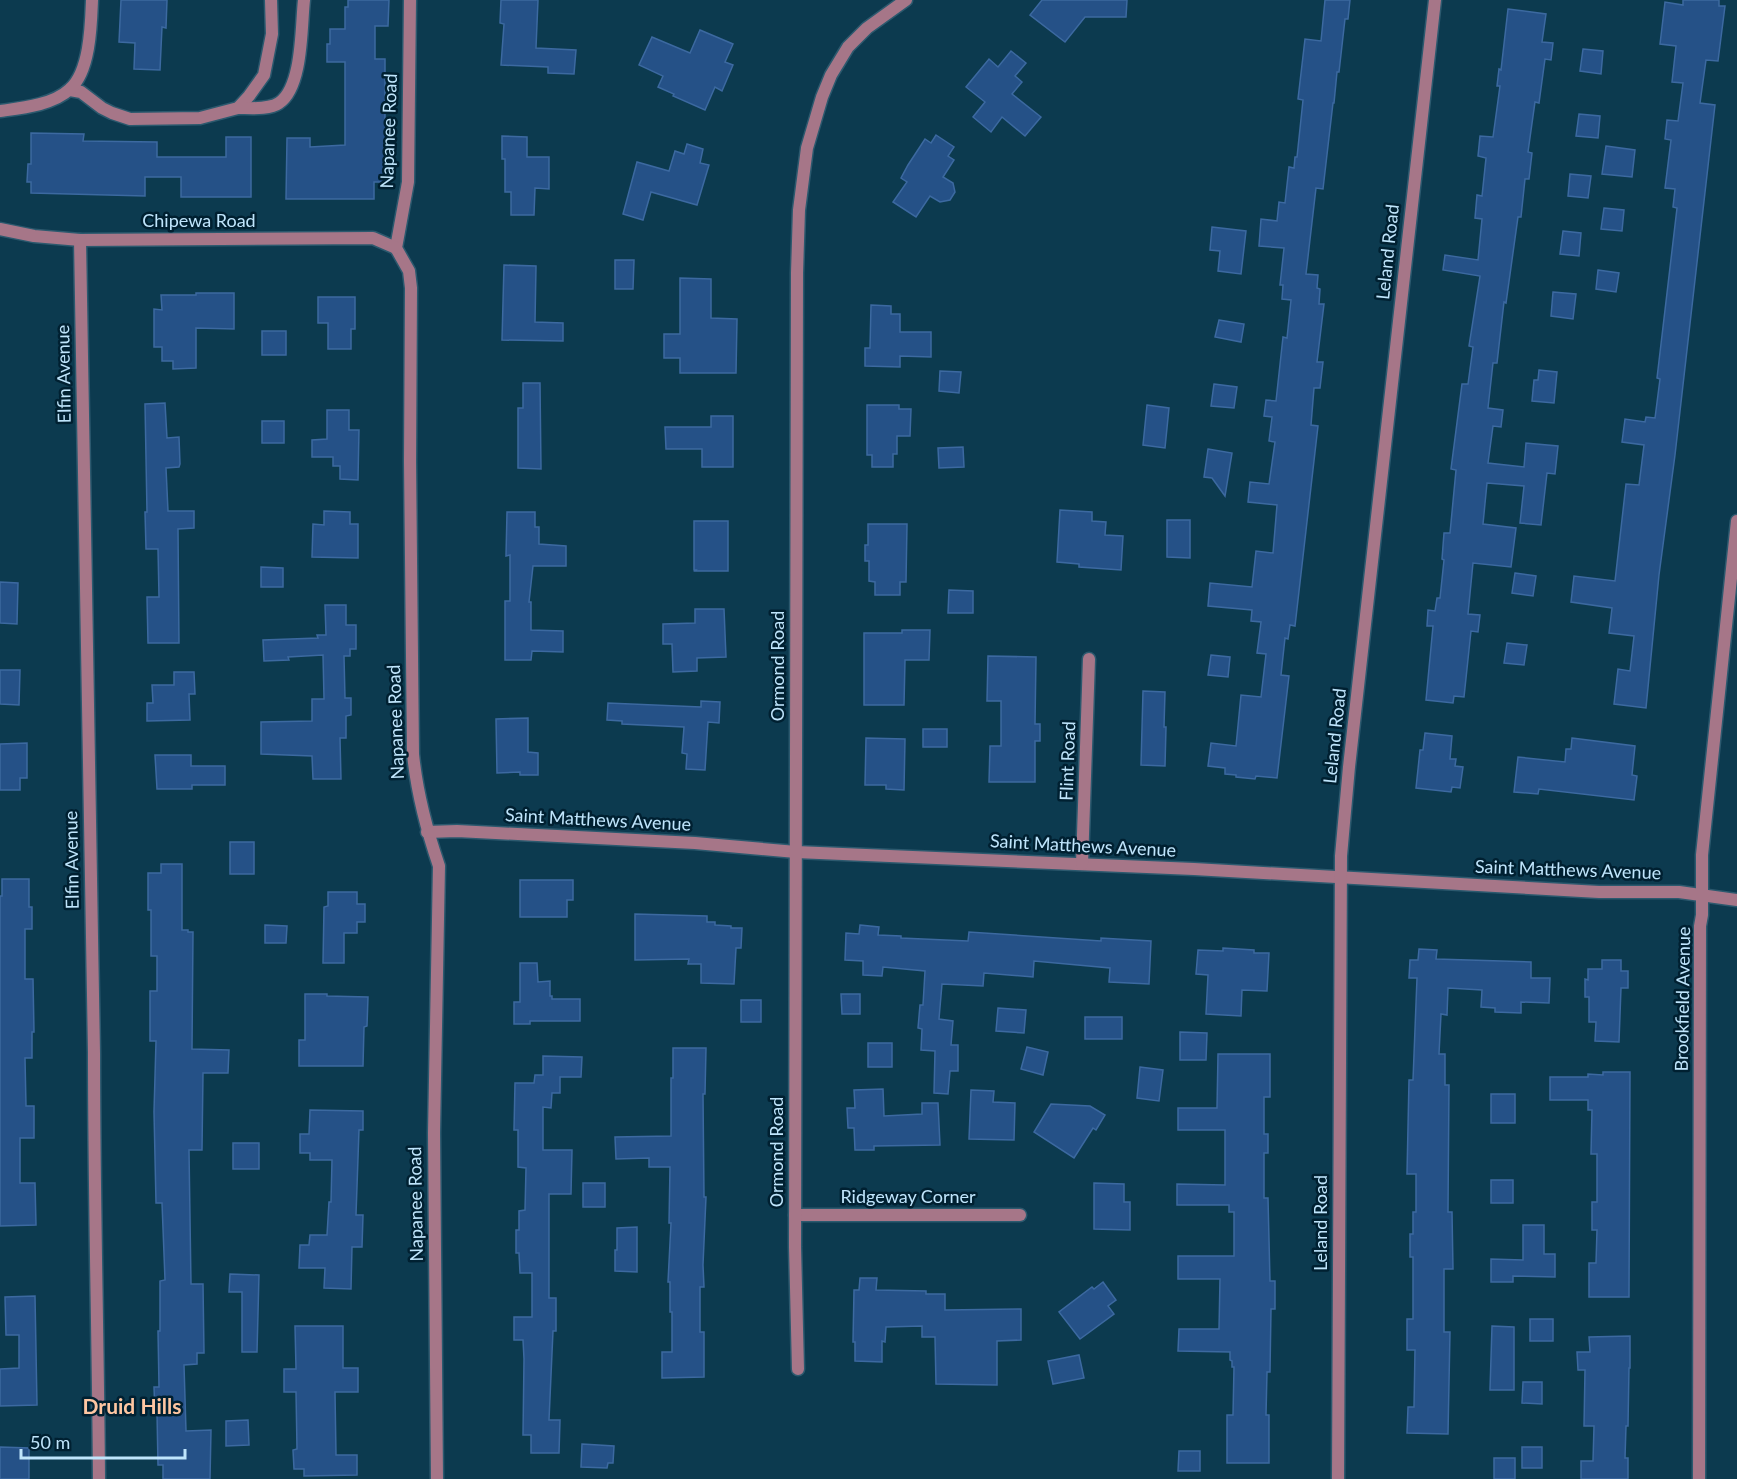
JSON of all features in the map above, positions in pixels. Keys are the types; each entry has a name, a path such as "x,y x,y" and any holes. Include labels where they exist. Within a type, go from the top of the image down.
{"street":[{"path":"0,111 50,101 70,90 79,78 84,65 92,0"},
{"path":"238,108 264,75 272,34 271,0"},
{"path":"70,90 81,92 102,108 130,119 200,118 238,108 268,107 280,103 289,92 298,69 304,0"},
{"name":"Napanee Road","path":"410,0 408,182 396,248 409,271 411,288 410,521 413,754 416,787 427,832 439,866 434,1133 437,1479"},
{"name":"Ormond Road","path":"798,1369 795,1215 799,210 807,148 819,107 838,60 867,28 906,0"},
{"name":"Leland Road","path":"1338,1479 1341,856 1435,0"},
{"name":"Chipewa Road","path":"0,229 34,236 80,240 373,238 396,248"},
{"name":"Elfin Avenue","path":"80,240 99,1479"},
{"name":"Brookfield Avenue","path":"1699,1479 1702,855 1737,521"},
{"name":"Flint Road","path":"1082,864 1089,659"},
{"name":"Saint Matthews Avenue","path":"427,832 457,831 695,843 796,852 1082,864 1599,892 1679,892 1737,900"},
{"name":"Ridgeway Corner","path":"795,1215 1020,1215"}],"building":[{"path":"121,0 167,0 166,28 162,27 160,70 134,69 135,43 119,42"},
{"path":"348,0 389,0 388,26 375,26 375,59 385,59 385,126 389,126 390,182 374,182 374,199 286,199 287,138 310,138 310,147 345,145 345,62 327,62 327,44 330,44 330,29 345,29 345,7 348,7"},
{"path":"501,0 538,0 536,48 576,50 574,74 548,73 548,67 501,65 504,24 500,23"},
{"path":"1042,0 1127,0 1126,17 1085,17 1065,42 1030,15"},
{"path":"1325,0 1350,0 1348,19 1345,19 1339,72 1337,72 1323,189 1316,188 1306,274 1318,275 1319,304 1324,304 1317,362 1323,362 1320,388 1314,388 1311,425 1318,426 1295,626 1290,625 1288,639 1285,638 1281,675 1289,676 1277,778 1256,776 1255,779 1225,774 1225,768 1208,766 1211,743 1236,746 1241,695 1261,697 1266,654 1257,653 1261,622 1251,621 1252,610 1208,606 1210,583 1252,587 1256,551 1273,553 1277,505 1248,502 1250,482 1269,484 1275,442 1269,441 1272,417 1264,416 1266,400 1276,401 1283,337 1287,338 1291,300 1282,299 1283,285 1280,285 1284,248 1259,246 1261,219 1277,221 1279,202 1285,203 1289,167 1294,168 1295,157 1297,157 1303,100 1298,99 1305,39 1321,41"},
{"path":"1683,0 1719,0 1719,6 1725,6 1718,61 1706,60 1700,103 1715,105 1659,575 1646,708 1614,704 1618,669 1630,671 1634,636 1609,633 1612,608 1571,602 1574,576 1615,581 1626,484 1639,485 1644,445 1622,442 1625,419 1645,422 1646,417 1655,418 1660,379 1657,378 1677,208 1673,207 1675,189 1665,188 1671,140 1665,139 1667,120 1678,121 1683,83 1672,82 1676,46 1660,44 1665,2 1683,5"},
{"path":"1508,9 1546,14 1542,42 1553,43 1551,60 1545,59 1539,103 1535,102 1528,152 1532,153 1529,179 1525,179 1521,217 1518,217 1497,363 1493,363 1488,408 1503,410 1501,427 1493,426 1488,463 1524,467 1526,443 1558,446 1555,474 1547,473 1541,525 1520,523 1524,486 1487,483 1483,524 1516,528 1511,567 1473,563 1468,614 1480,615 1478,632 1471,631 1464,697 1454,696 1453,703 1426,700 1433,626 1427,626 1428,610 1435,611 1437,598 1440,598 1444,533 1450,533 1456,470 1451,469 1462,384 1468,384 1473,347 1469,346 1480,276 1443,270 1445,255 1478,260 1482,219 1475,218 1477,195 1482,196 1486,158 1478,156 1480,136 1493,137 1500,86 1497,86"},
{"path":"700,30 733,44 725,62 733,65 722,91 715,87 705,110 658,87 663,76 639,65 652,37 690,53"},
{"path":"1583,49 1603,51 1601,74 1580,71"},
{"path":"1011,51 1026,63 1015,76 1022,82 1012,94 1041,117 1025,136 1002,117 991,132 973,117 985,102 966,87 989,59 998,67"},
{"path":"1579,114 1600,116 1598,138 1576,136"},
{"path":"31,133 84,134 83,141 157,142 157,157 226,157 226,137 251,137 251,197 181,197 181,177 145,177 145,196 31,193 31,182 27,182 28,164 31,164"},
{"path":"936,135 954,147 948,156 954,160 943,177 953,183 955,192 950,200 940,202 930,196 916,217 893,202 907,182 901,178 908,165 925,139 931,143"},
{"path":"502,136 527,137 527,157 549,157 549,189 535,188 534,215 511,215 511,192 505,192"},
{"path":"687,144 703,149 700,163 709,165 697,205 651,192 643,220 623,214 637,162 669,171 675,151 684,154"},
{"path":"1606,146 1635,150 1632,177 1602,174"},
{"path":"1570,174 1591,176 1588,198 1568,196"},
{"path":"1604,208 1624,210 1622,231 1601,229"},
{"path":"1212,227 1246,231 1241,274 1218,271 1220,251 1210,250"},
{"path":"1563,231 1581,233 1579,256 1560,254"},
{"path":"615,260 634,260 633,289 615,289"},
{"path":"504,265 536,266 535,322 563,323 563,341 502,340"},
{"path":"1598,270 1619,273 1616,292 1596,289"},
{"path":"680,278 711,279 711,318 737,319 736,373 680,373 680,358 664,358 664,334 680,334"},
{"path":"1553,292 1576,294 1573,319 1551,316"},
{"path":"196,293 234,293 234,329 196,328 196,368 173,369 173,361 162,361 162,347 154,347 154,309 162,310 161,295 196,295"},
{"path":"318,297 355,297 355,329 351,329 351,349 328,349 328,323 318,323"},
{"path":"871,305 891,306 891,314 900,314 900,332 931,332 931,357 900,356 900,367 865,366 865,348 870,348"},
{"path":"1219,320 1244,324 1241,342 1215,337"},
{"path":"262,331 286,331 286,355 262,355"},
{"path":"1539,370 1557,372 1554,403 1532,401 1534,380 1538,380"},
{"path":"940,371 961,372 959,393 939,391"},
{"path":"523,383 540,383 541,469 518,468 518,408 523,408"},
{"path":"1214,384 1237,387 1234,408 1211,406"},
{"path":"165,403 167,438 179,437 180,464 179,467 166,468 168,511 194,511 194,528 178,529 179,643 148,643 147,597 159,597 158,549 146,549 145,404"},
{"path":"867,405 899,405 899,409 911,409 910,436 897,436 897,454 893,454 893,467 872,467 872,455 867,455"},
{"path":"1147,405 1169,408 1165,448 1143,445"},
{"path":"327,410 349,410 349,430 359,430 358,480 340,479 340,466 333,466 333,457 312,457 312,440 327,439"},
{"path":"711,416 733,416 733,467 702,467 702,449 666,449 665,427 711,427"},
{"path":"262,421 284,421 284,443 262,443"},
{"path":"963,447 964,467 939,468 938,448"},
{"path":"1208,449 1232,453 1225,496 1212,478 1204,477"},
{"path":"1060,510 1092,512 1092,521 1106,522 1105,535 1123,536 1121,570 1079,567 1079,564 1057,562"},
{"path":"324,511 350,512 350,524 358,524 358,558 312,557 313,524 324,525"},
{"path":"507,512 535,512 535,527 539,527 539,544 566,546 566,566 533,566 529,602 531,602 531,630 563,631 563,652 532,651 531,660 505,660 505,601 510,601 510,555 506,556"},
{"path":"1167,520 1190,520 1190,558 1167,557"},
{"path":"694,521 728,521 728,571 694,570"},
{"path":"868,524 907,524 906,582 900,582 900,595 875,595 875,582 869,581 869,561 865,561"},
{"path":"261,567 283,568 283,587 261,587"},
{"path":"1515,573 1536,576 1533,596 1512,593"},
{"path":"0,582 18,583 17,624 0,623"},
{"path":"949,590 973,591 973,613 948,613"},
{"path":"325,605 346,605 346,625 356,625 356,649 350,649 350,656 344,656 345,698 351,698 351,715 346,716 346,738 340,738 341,779 313,779 312,756 261,754 261,722 312,721 312,699 324,699 323,655 264,661 263,640 318,638 317,635 326,635"},
{"path":"695,609 724,609 726,657 697,658 697,671 673,672 672,644 663,644 663,624 695,623"},
{"path":"902,630 930,630 929,660 905,660 904,705 864,705 864,633 902,633"},
{"path":"1507,643 1527,645 1524,665 1504,663"},
{"path":"1211,655 1230,657 1228,677 1208,675"},
{"path":"988,656 1036,657 1035,724 1040,724 1040,741 1035,741 1035,782 989,782 990,746 1001,746 1001,701 987,701"},
{"path":"0,670 20,670 19,705 0,704"},
{"path":"174,672 194,672 195,694 189,694 190,720 147,721 147,703 153,703 152,685 174,685"},
{"path":"1143,691 1165,692 1165,766 1141,765"},
{"path":"701,701 720,702 719,723 708,722 705,770 686,769 687,754 682,753 684,727 622,724 622,721 607,720 608,703 701,707"},
{"path":"528,718 528,752 538,753 538,775 520,775 520,772 497,773 496,719"},
{"path":"923,729 947,729 947,747 923,747"},
{"path":"1425,733 1452,736 1450,759 1456,759 1455,766 1463,767 1460,788 1452,787 1451,792 1416,788 1420,750 1423,750"},
{"path":"866,738 905,739 904,790 886,789 886,785 865,785"},
{"path":"1572,738 1635,746 1632,775 1637,776 1634,800 1539,789 1538,794 1514,792 1518,757 1565,762 1566,749 1571,749"},
{"path":"27,743 27,778 20,778 20,790 0,790 0,744"},
{"path":"155,755 191,755 191,766 225,766 225,785 192,785 192,789 157,789"},
{"path":"230,842 254,842 254,874 230,874"},
{"path":"161,864 182,864 182,930 193,932 192,1049 229,1050 228,1073 203,1073 202,1150 189,1150 191,1284 203,1284 204,1353 197,1353 197,1364 184,1365 186,1431 211,1430 210,1479 163,1479 163,1465 158,1465 154,1387 159,1387 160,1281 165,1280 162,1203 156,1203 154,1112 156,1041 150,1041 150,991 157,991 157,956 151,956 148,873 161,873"},
{"path":"2,879 29,879 29,907 32,907 32,929 25,929 25,979 33,979 34,1032 32,1032 32,1058 25,1058 26,1106 34,1106 34,1138 20,1138 20,1183 35,1183 36,1225 0,1226 0,896 2,896"},
{"path":"520,880 573,880 573,900 567,900 567,917 520,917"},
{"path":"328,892 357,892 357,904 365,904 365,922 357,922 357,933 344,933 344,963 323,963 324,907 328,906"},
{"path":"635,914 707,916 707,922 715,922 715,925 742,928 741,948 736,948 734,984 701,983 701,964 688,964 689,959 635,960"},
{"path":"265,925 287,926 286,943 265,943"},
{"path":"860,925 879,927 878,935 901,936 901,938 968,941 969,932 1101,941 1101,938 1151,941 1149,984 1109,982 1110,968 1034,961 1033,977 984,973 983,986 942,984 939,1019 953,1021 951,1045 958,1045 958,1071 950,1071 948,1094 934,1093 935,1051 921,1050 922,1029 918,1028 920,1005 923,1005 925,971 883,967 882,976 863,975 863,961 845,960 846,933 859,934"},
{"path":"1223,948 1269,953 1267,991 1242,990 1241,1016 1206,1014 1208,975 1196,974 1198,950 1223,951"},
{"path":"1419,949 1437,950 1436,959 1531,962 1531,978 1550,978 1549,1003 1521,1002 1521,1013 1495,1012 1495,1008 1481,1007 1482,990 1448,988 1447,1015 1441,1014 1439,1054 1445,1054 1445,1085 1449,1085 1448,1212 1452,1212 1453,1269 1444,1269 1444,1332 1450,1332 1448,1434 1407,1433 1408,1407 1414,1407 1415,1350 1407,1350 1407,1319 1413,1319 1413,1257 1410,1257 1410,1234 1413,1234 1413,1212 1416,1212 1416,1174 1407,1174 1409,1080 1413,1080 1417,978 1409,978 1410,960 1418,960"},
{"path":"1602,960 1621,960 1621,971 1628,971 1628,988 1621,988 1619,1042 1595,1041 1596,1022 1589,1022 1589,997 1585,997 1585,979 1588,980 1588,969 1602,969"},
{"path":"520,963 537,963 538,982 550,981 552,999 580,999 580,1021 530,1021 530,1024 514,1024 514,1002 520,1002"},
{"path":"305,994 368,997 367,1026 364,1027 363,1066 299,1066 299,1040 305,1040"},
{"path":"841,994 860,994 860,1014 842,1014"},
{"path":"741,1000 761,1000 761,1022 741,1022"},
{"path":"998,1008 1026,1010 1024,1033 996,1031"},
{"path":"1085,1017 1122,1017 1122,1039 1085,1039"},
{"path":"1180,1032 1207,1033 1206,1060 1180,1060"},
{"path":"868,1043 892,1043 892,1067 868,1067"},
{"path":"1027,1047 1048,1052 1043,1075 1021,1069"},
{"path":"673,1048 706,1048 705,1094 703,1094 704,1197 706,1197 704,1287 700,1287 700,1332 704,1332 704,1377 662,1378 662,1352 672,1352 672,1312 670,1312 670,1282 668,1282 671,1223 669,1223 670,1167 649,1167 649,1158 616,1159 615,1137 671,1136"},
{"path":"1218,1054 1270,1054 1270,1097 1264,1097 1264,1134 1268,1134 1268,1153 1264,1153 1264,1198 1268,1198 1270,1281 1275,1281 1275,1309 1271,1309 1270,1372 1267,1372 1266,1415 1269,1415 1269,1463 1227,1463 1227,1415 1233,1415 1234,1367 1230,1360 1230,1352 1178,1351 1179,1329 1219,1329 1220,1279 1178,1279 1178,1256 1234,1256 1234,1212 1229,1212 1229,1205 1177,1205 1177,1184 1225,1185 1225,1130 1178,1130 1178,1108 1217,1108"},
{"path":"543,1056 582,1057 581,1077 560,1077 560,1093 552,1093 551,1108 543,1107 543,1150 572,1150 571,1194 549,1194 549,1298 556,1298 556,1331 553,1331 549,1420 560,1420 559,1453 531,1453 531,1435 523,1435 523,1340 514,1340 514,1317 532,1317 532,1273 520,1273 519,1253 516,1253 519,1211 525,1210 526,1168 518,1167 518,1130 514,1130 515,1083 534,1083 535,1075 543,1075"},
{"path":"1140,1067 1163,1070 1159,1101 1137,1098"},
{"path":"1603,1072 1630,1072 1629,1297 1589,1297 1589,1263 1596,1263 1597,1230 1592,1230 1592,1202 1597,1202 1597,1154 1591,1154 1592,1110 1588,1110 1588,1100 1550,1100 1550,1077 1588,1077 1588,1074 1603,1075"},
{"path":"883,1089 884,1116 922,1114 922,1103 938,1103 940,1145 874,1146 874,1150 855,1150 854,1128 848,1128 847,1108 855,1108 854,1090"},
{"path":"971,1090 994,1091 993,1102 1015,1103 1014,1140 969,1139"},
{"path":"1491,1094 1515,1094 1515,1123 1491,1123"},
{"path":"1051,1104 1090,1106 1105,1115 1096,1130 1093,1128 1074,1158 1034,1132"},
{"path":"310,1110 363,1111 363,1130 359,1130 356,1215 363,1215 362,1247 352,1247 351,1289 324,1288 325,1268 299,1268 300,1245 309,1245 310,1235 327,1235 329,1202 331,1202 332,1160 310,1160 310,1153 300,1153 300,1134 309,1134"},
{"path":"233,1143 259,1143 259,1169 233,1169"},
{"path":"1491,1180 1513,1180 1513,1203 1491,1203"},
{"path":"583,1183 605,1183 605,1207 583,1207"},
{"path":"1094,1183 1124,1184 1124,1202 1130,1202 1130,1230 1094,1229"},
{"path":"1523,1225 1544,1225 1544,1254 1555,1254 1555,1277 1513,1276 1513,1282 1491,1282 1491,1259 1523,1260"},
{"path":"637,1227 637,1272 615,1271 617,1228"},
{"path":"230,1274 259,1275 257,1352 242,1352 242,1292 229,1292"},
{"path":"860,1278 877,1278 876,1290 926,1291 926,1294 945,1294 945,1310 1021,1309 1021,1340 997,1341 997,1385 936,1384 935,1337 922,1337 922,1326 886,1327 885,1342 882,1341 882,1362 855,1361 854,1290 859,1290"},
{"path":"1103,1282 1116,1300 1108,1306 1114,1314 1080,1339 1059,1312 1092,1287 1094,1289"},
{"path":"35,1296 37,1405 0,1406 0,1369 19,1368 19,1335 6,1335 5,1297"},
{"path":"1530,1319 1553,1319 1553,1341 1530,1341"},
{"path":"295,1326 343,1326 343,1368 358,1368 358,1392 335,1392 336,1455 357,1455 357,1475 304,1476 304,1469 294,1469 293,1450 297,1449 296,1392 284,1392 284,1369 296,1369"},
{"path":"1492,1326 1514,1327 1514,1390 1490,1390"},
{"path":"1630,1336 1625,1458 1628,1458 1628,1479 1581,1479 1581,1461 1593,1461 1594,1426 1584,1426 1585,1370 1578,1370 1577,1352 1590,1352 1589,1337"},
{"path":"1079,1355 1084,1378 1053,1384 1048,1361"},
{"path":"1523,1382 1542,1382 1542,1404 1522,1403"},
{"path":"248,1420 249,1445 226,1446 226,1421"},
{"path":"582,1444 614,1446 613,1463 608,1463 607,1468 581,1467"},
{"path":"0,1447 29,1448 29,1479 0,1479"},
{"path":"1522,1447 1542,1447 1542,1468 1522,1468"},
{"path":"1179,1451 1200,1451 1200,1471 1178,1471"},
{"path":"1494,1458 1515,1458 1515,1479 1494,1479"}],"district":[{"name":"Druid Hills","path":"132,1407"}]}
